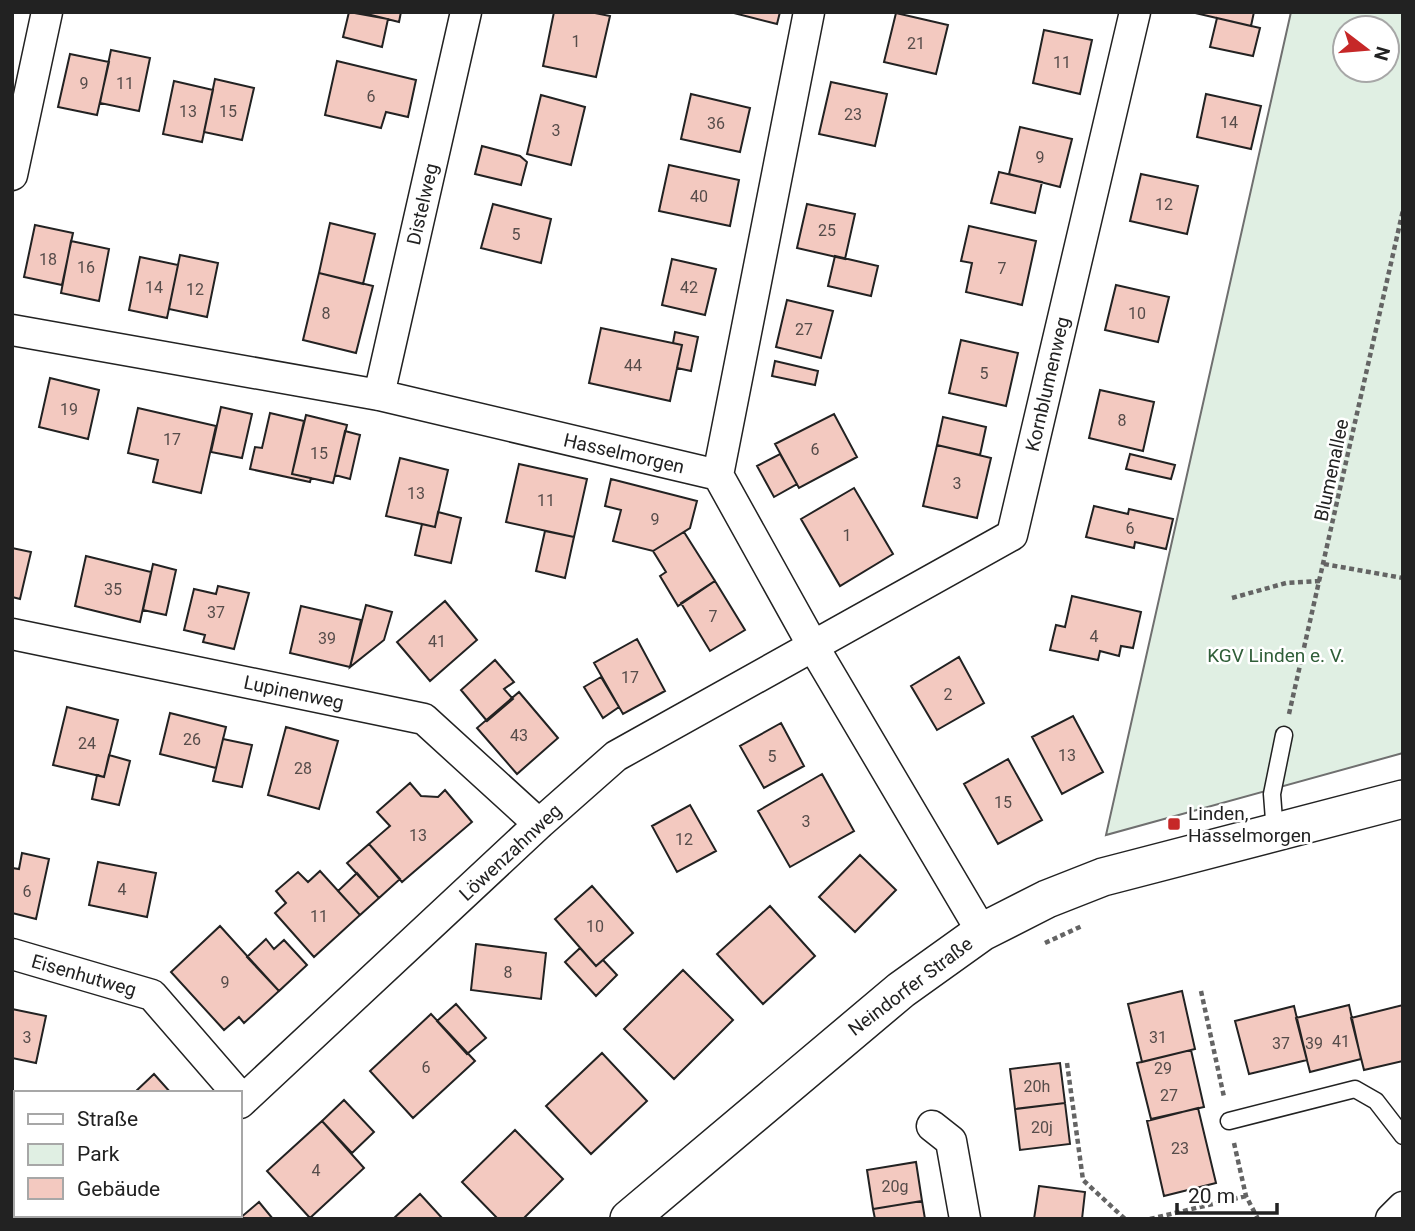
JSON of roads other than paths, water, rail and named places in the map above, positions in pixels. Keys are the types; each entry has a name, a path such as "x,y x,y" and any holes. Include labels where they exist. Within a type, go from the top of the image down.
{"street":[{"path":"12,175 47,12"},
{"name":"Distelweg","path":"379,395 466,12"},
{"path":"809,12 718,475 813,646 982,932"},
{"name":"Kornblumenweg","path":"813,646 1012,535 1135,12"},
{"name":"Hasselmorgen","path":"12,330 379,395 718,475"},
{"name":"Lupinenweg","path":"12,634 424,719 539,824"},
{"name":"Löwenzahnweg","path":"242,1096 616,756 813,646"},
{"name":"Neindorfer Straße","path":"629,1219 901,990 982,932 1047,899 1103,877 1403,799"},
{"name":"Eisenhutweg","path":"12,954 152,995 234,1091"},
{"path":"932,1126 951,1141 965,1219"},
{"path":"1391,1219 1403,1207"}],"lane":[{"path":"1275,833 1272,794 1284,735"},
{"path":"1229,1121 1355,1090 1376,1101 1403,1136"}],"place":[{"name":"Linden, Hasselmorgen","path":"1174,824"}],"park label":[{"name":"KGV Linden e. V.","path":"1276,655"}]}
